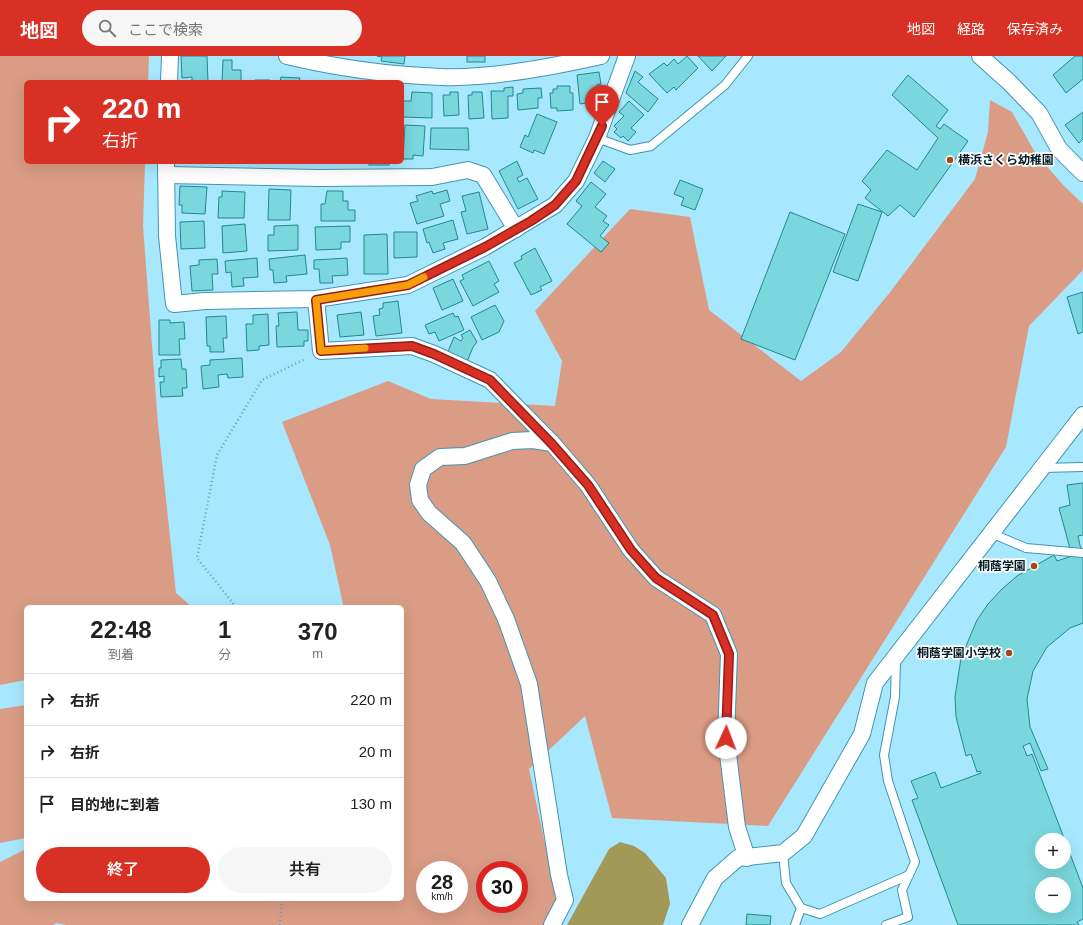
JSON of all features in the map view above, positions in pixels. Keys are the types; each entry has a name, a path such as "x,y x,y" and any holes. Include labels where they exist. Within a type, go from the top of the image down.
{"street":[{"path":"169,80 170,56"},
{"path":"286,56 366,72 442,77 494,74 532,69 561,65 601,56"},
{"path":"516,229 483,175 468,170 432,177 319,178 166,168 166,236 174,304 205,301 316,300 408,285 485,247 516,229 555,205 576,181 597,138 627,56"},
{"path":"980,56 1009,82 1038,113 1059,149 1083,173"},
{"path":"316,300 321,351 412,346 434,354 490,380 552,444 588,485 631,550 656,578 713,615 729,654 726,738 737,827 747,858"},
{"path":"690,925 715,878 738,858 783,853 804,836 862,734 875,683 1083,415"},
{"path":"552,444 533,440 512,441 465,456 440,457 423,469 418,485 420,500 428,513 463,543 488,581 506,619 529,684 559,875 565,900 552,925"}],"lane":[{"path":"597,138 630,150 651,146 725,85 748,56"},
{"path":"1042,468 1083,467"},
{"path":"991,534 1026,548 1083,553"},
{"path":"886,925 908,917 902,890 915,862 888,781 884,755 895,697 896,656"},
{"path":"783,853 786,883 801,908 820,914 909,875"},
{"path":"795,925 801,908"}],"path":[{"path":"234,605 197,558 217,455 262,380 321,351"},
{"path":"280,925 282,901"}],"shaded area":[{"path":"0,56 149,56 148,80 24,80 24,164 145,164 143,226 158,424 176,593 190,605 24,605 24,680 0,685"},
{"path":"990,100 1012,112 1036,154 1064,186 1083,204 1083,270 1029,326 1006,447 768,826 612,818 585,716 529,769 557,900 544,925 66,925 56,923 53,925 0,925 0,862 24,850 24,901 404,901 404,605 343,605 330,545 282,422 388,381 431,399 555,406 562,361 535,311 630,209 690,217 709,310 801,381 841,352 891,291 975,179 988,132"},
{"path":"24,705 24,838 0,843 0,709"},
{"path":"620,842 634,846 645,853 666,878 670,904 663,925 567,925 609,849"}],"building":[{"path":"181,56 207,56 208,80 192,80 192,77 182,78"},
{"path":"377,56 405,56 404,64 381,61 382,57"},
{"path":"467,56 485,56 485,62 467,62"},
{"path":"687,56 698,68 676,90 674,87 667,93 649,74 664,63 667,66 674,59 678,64"},
{"path":"698,56 726,56 712,71"},
{"path":"1075,56 1083,56 1083,79 1066,93 1053,75"},
{"path":"223,60 232,60 232,70 241,70 241,80 222,80"},
{"path":"635,71 643,77 638,82 658,99 648,112 626,93"},
{"path":"599,72 601,84 597,85 599,101 580,104 577,75"},
{"path":"908,75 948,110 936,126 940,129 944,124 968,141 914,217 900,205 888,216 865,198 871,190 862,181 887,150 917,170 938,138 892,95"},
{"path":"281,77 300,78 300,80 280,80"},
{"path":"557,86 570,86 570,93 573,93 573,110 557,111 557,108 551,108 550,93 553,93 553,89 557,89"},
{"path":"513,87 513,96 508,96 508,118 492,119 491,91 504,91 504,88"},
{"path":"541,88 542,98 538,98 538,108 518,110 517,94 523,93 523,89"},
{"path":"412,92 432,93 432,118 404,117 404,101 411,101"},
{"path":"450,92 458,92 459,115 444,116 443,95 450,95"},
{"path":"472,92 482,92 484,118 469,119 468,95 472,95"},
{"path":"629,101 644,115 631,128 636,132 628,141 623,136 621,138 614,132 617,129 614,126 624,116 619,112"},
{"path":"1083,112 1083,139 1079,143 1065,125"},
{"path":"537,114 557,122 544,154 534,150 533,153 520,147 525,135 528,137"},
{"path":"405,125 425,126 423,156 413,155 413,159 404,159"},
{"path":"431,128 468,128 469,150 430,149"},
{"path":"517,161 523,175 517,178 519,182 527,178 538,199 518,209 499,171"},
{"path":"603,161 615,169 605,182 594,173"},
{"path":"369,164 389,164 389,165"},
{"path":"680,180 703,189 695,210 681,205 684,198 674,194"},
{"path":"591,182 606,194 595,207 607,216 603,221 609,225 600,236 609,243 601,252 567,224 582,206 576,201"},
{"path":"180,186 207,187 205,214 182,213 182,205 179,205"},
{"path":"269,189 291,190 290,220 268,220"},
{"path":"447,190 450,201 440,204 444,216 417,224 410,203 418,201 416,196 432,191 433,194"},
{"path":"222,191 245,192 244,218 218,218 219,197 222,197"},
{"path":"327,191 343,191 343,201 348,201 348,210 355,210 355,221 321,221 321,204 325,204"},
{"path":"479,192 488,229 467,234 461,212 466,211 462,196"},
{"path":"858,204 882,212 858,281 833,272"},
{"path":"790,212 845,234 795,360 741,339"},
{"path":"453,220 458,239 443,243 445,249 433,253 429,242 427,243 423,229"},
{"path":"204,221 205,248 181,249 180,222"},
{"path":"245,224 247,251 223,253 222,226"},
{"path":"298,225 298,250 268,251 268,235 274,235 274,226"},
{"path":"350,226 350,242 341,242 341,249 316,250 315,227"},
{"path":"394,232 417,232 417,257 394,258"},
{"path":"387,234 388,274 364,274 364,235"},
{"path":"535,248 552,281 540,287 542,290 531,295 514,263 522,259 521,256"},
{"path":"305,255 307,274 286,276 287,282 274,283 273,270 270,270 269,259"},
{"path":"257,258 258,277 243,278 244,286 232,287 231,272 226,273 225,261"},
{"path":"347,258 348,275 332,276 333,283 320,283 319,269 314,269 314,260"},
{"path":"217,259 218,274 212,274 213,290 192,291 190,266 199,265 199,260"},
{"path":"489,261 499,281 494,284 499,292 473,306 460,281 464,279 462,275"},
{"path":"453,279 463,301 442,310 433,288"},
{"path":"1083,292 1083,332 1078,334 1067,297"},
{"path":"398,301 402,333 376,336 373,316 380,315 379,309 383,308 383,303"},
{"path":"495,305 504,321 499,332 482,340 471,317"},
{"path":"297,312 298,330 308,330 308,341 304,341 304,346 277,347 276,326 279,326 278,313"},
{"path":"361,312 364,335 340,337 337,315"},
{"path":"453,313 455,317 458,316 464,330 439,341 435,332 429,334 425,325"},
{"path":"268,314 269,345 259,346 259,350 247,351 246,324 253,324 253,315"},
{"path":"226,316 227,338 223,338 224,352 210,352 210,346 207,346 206,317"},
{"path":"159,320 170,320 170,323 184,322 185,339 179,339 180,355 159,355"},
{"path":"470,330 477,342 473,347 467,362 447,354 454,337 461,341 463,338 461,335"},
{"path":"242,358 243,377 228,378 227,374 218,375 219,387 203,389 201,366 210,365 210,360"},
{"path":"181,359 182,369 186,369 187,388 182,388 183,396 161,397 160,382 164,382 164,376 159,377 161,360"},
{"path":"1083,483 1083,535 1078,536 1083,559 1083,623 1070,628 1047,647 1033,671 1027,699 1030,727 1048,769 1041,771 1030,743 1023,746 1027,756 1032,754 1062,833 1035,833 1035,869 1071,869 1071,856 1083,888 1083,919 1077,922 1079,925 958,925 912,800 918,798 911,781 935,772 941,788 981,773 980,771 977,772 971,754 966,756 956,717 955,697 961,658 977,620 988,604 1002,589 1017,576 1054,555 1057,561 1072,556 1059,508 1070,505 1067,485"},
{"path":"747,914 771,916 770,925 746,925"}],"slow traffic":[{"path":"365,348 321,351 316,300 408,285 424,277"}],"place":[{"name":"横浜さくら幼稚園","path":"950,160"},
{"name":"桐蔭学園","path":"1034,566"},
{"name":"桐蔭学園小学校","path":"1009,653"}],"route":[{"path":"602,126 576,181 555,205 531,221 485,247 408,285 316,300 321,351 412,346 434,354 490,380 552,444 574,471 588,485 602,509 631,550 656,578 713,615 729,654 726,738"}]}
